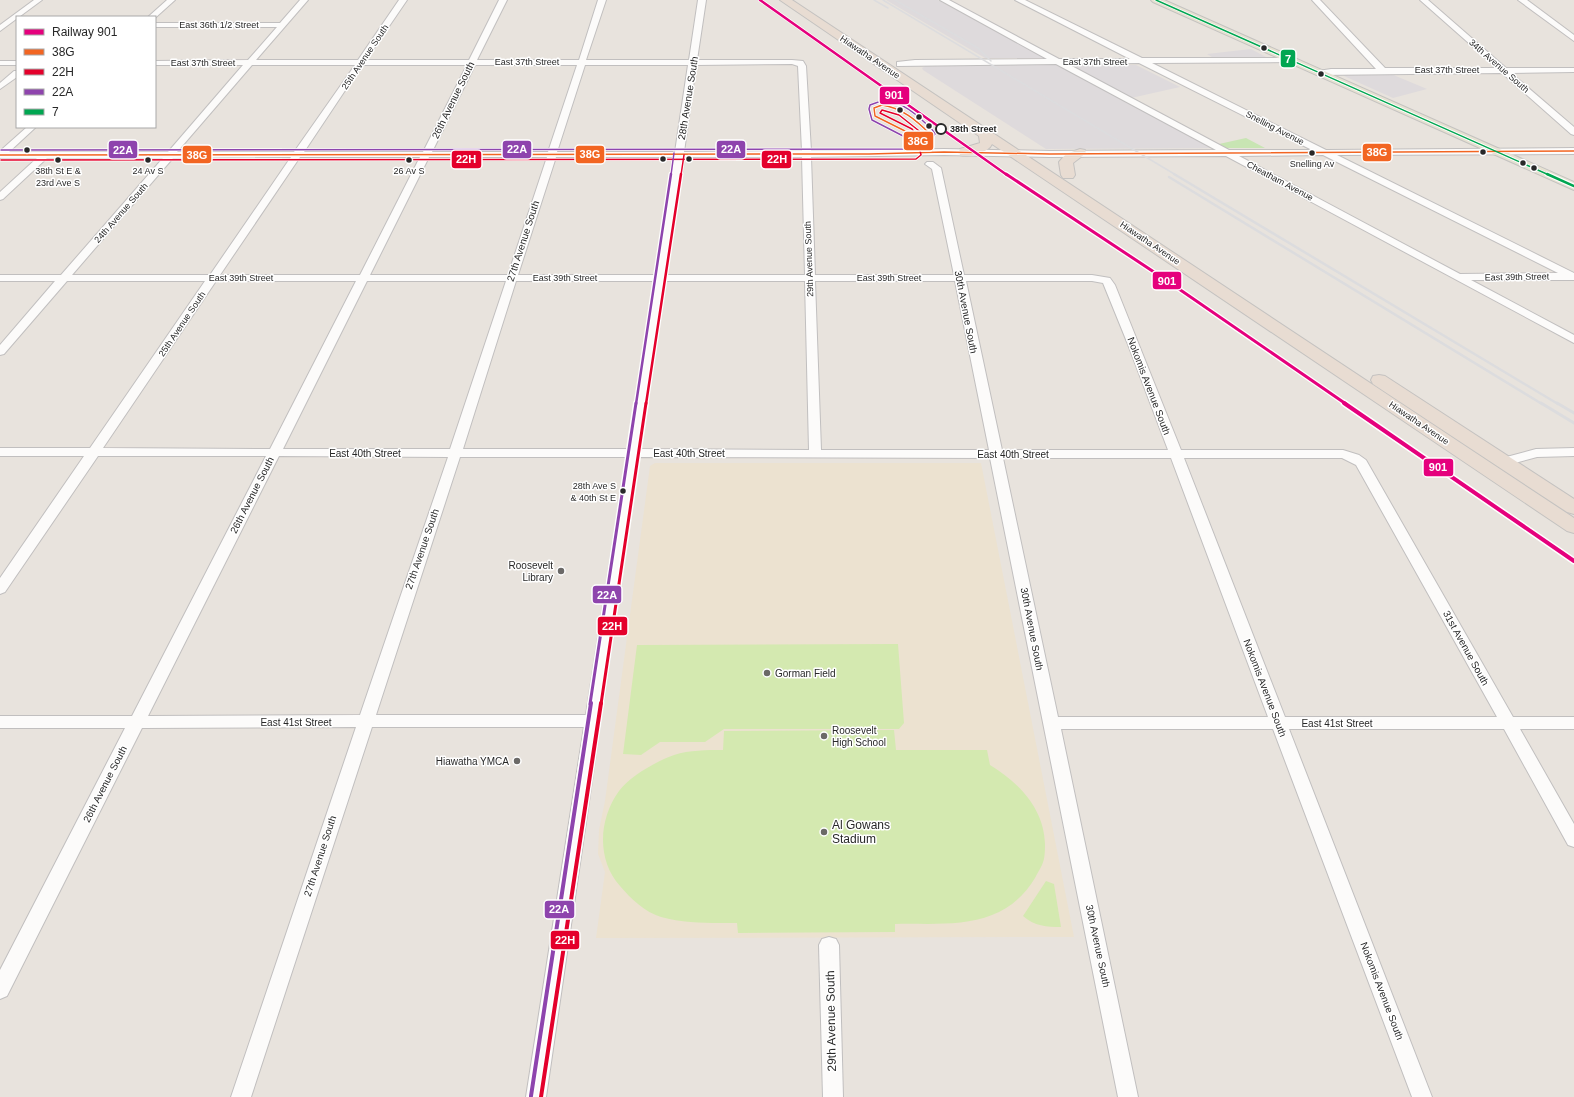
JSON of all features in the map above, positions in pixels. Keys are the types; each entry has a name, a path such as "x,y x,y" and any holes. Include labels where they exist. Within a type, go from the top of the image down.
{"highway":[{"name":"Hiawatha Avenue","path":"785,0 1574,527"},
{"name":"Hiawatha Avenue","path":"801,0 1574,508"},
{"path":"965,152 982,148 986,145 987,140 984,133"},
{"path":"1068,175 1066,162 1071,157 1080,154"}],"main road":[{"path":"1156,0 1574,186"}],"street":[{"path":"2,26 38,0"},
{"path":"153,16 171,0"},
{"name":"24th Avenue South","path":"0,352 304,0"},
{"name":"25th Avenue South","path":"0,589 403,0"},
{"name":"26th Avenue South","path":"0,990 503,0"},
{"name":"27th Avenue South","path":"241,1097 364,722 455,454 602,0"},
{"name":"28th Avenue South","path":"536,1097 592,721 694,62 702,0"},
{"name":"Cheatham Avenue","path":"944,0 1574,340"},
{"name":"Snelling Avenue","path":"1019,0 1573,276"},
{"path":"1316,0 1382,70"},
{"name":"34th Avenue South","path":"1424,0 1574,132"},
{"path":"1522,0 1574,39"},
{"path":"2,26 16,25"},
{"name":"East 36th 1/2 Street","path":"156,25 282,25"},
{"name":"East 37th Street","path":"900,64 915,62 1144,62 1291,60"},
{"name":"East 37th Street","path":"156,63 792,62 802,66"},
{"path":"0,63 16,63"},
{"name":"29th Avenue South","path":"802,66 815,452"},
{"name":"East 37th Street","path":"1321,73 1332,71 1382,70 1574,70"},
{"path":"0,87 16,74"},
{"path":"1,155 31,128"},
{"path":"1,155 916,154 922,152 1080,154 1574,151"},
{"path":"916,154 922,156 1003,156 1015,154"},
{"path":"0,198 44,155"},
{"name":"30th Avenue South","path":"930,164 936,168 1128,1097"},
{"name":"East 39th Street","path":"1459,277 1573,276"},
{"name":"East 39th Street","path":"0,278 1092,278 1106,280"},
{"name":"Nokomis Avenue South","path":"1106,280 1110,285 1422,1097"},
{"name":"East 40th Street","path":"0,452 455,454 815,452 995,454 1343,454 1354,458"},
{"path":"1504,462 1536,452 1574,452"},
{"name":"31st Avenue South","path":"1354,458 1361,463 1574,840"},
{"name":"East 41st Street","path":"0,722 592,721"},
{"name":"East 41st Street","path":"1051,723 1574,723"},
{"name":"29th Avenue South","path":"829,944 832,1097"}],"shaded area":[{"path":"886,0 938,0 1046,58 985,58"},
{"path":"1251,49 1266,57 1212,57 1207,54"},
{"path":"928,65 1059,65 1211,148 1046,149 923,70 922,68"},
{"path":"1076,65 1136,65 1180,87 1131,98 1076,68"},
{"path":"1346,74 1391,74 1427,89 1393,98 1344,76"},
{"name":"Roosevelt High School","path":"655,463 981,463 1074,937 596,938 605,872 598,854 599,830 605,801 650,466"}],"green space":[{"path":"1246,138 1265,148 1226,148 1219,144"},
{"name":"Gorman Field","path":"898,644 904,723 899,729 724,729 705,742 660,742 641,755 623,754 637,645"},
{"name":"Al Gowans Stadium","path":"894,730 896,750 987,750 990,765 1010,779 1028,797 1035,808 1040,819 1045,844 1043,863 1027,890 1005,909 981,919 957,923 895,924 895,932 738,933 737,923 689,922 655,915 634,900 612,876 604,852 603,840 607,814 612,802 624,785 644,770 660,761 686,752 723,750 724,731"},
{"path":"1046,881 1054,884 1061,927 1041,925 1032,922 1023,916"}],"railway":[{"path":"874,0 888,8"},
{"path":"883,0 1176,175"},
{"path":"895,0 978,48 991,61"},
{"path":"1174,174 1558,404"},
{"path":"1169,177 1542,404"},
{"path":"1541,403 1574,423"},
{"path":"1557,403 1574,413"}],"rail line":[{"name":"901","path":"760,0 991,164 1163,278 1574,561"}],"transit line":[{"name":"7","path":"1156,0 1574,186"},
{"name":"22A","path":"908,143 905,137 872,120 869,109 870,105 877,102 892,101 906,107 930,127 935,134 929,142 919,146"},
{"name":"38G","path":"882,105 902,111 914,119 930,134 926,138 913,143 909,133 875,116 874,108 882,105"},
{"name":"22H","path":"882,110 899,115 923,134 917,136 912,129 880,113 882,110"},
{"name":"22A","path":"1,150 910,149 909,146"},
{"name":"22H","path":"1,160 916,159 921,155 919,146"},
{"name":"38G","path":"0,155 869,154 944,152 1050,154 1574,151"},
{"name":"22A","path":"531,1096 674,153"},
{"name":"22H","path":"541,1097 684,155"}],"place":[{"name":"38th Street","path":"941,129"},
{"name":"Snelling Av","path":"1312,153"},
{"name":"38th St E & 23rd Ave S","path":"58,160"},
{"name":"24 Av S","path":"148,160"},
{"name":"26 Av S","path":"409,160"},
{"name":"28th Ave S & 40th St E","path":"623,491"},
{"name":"Roosevelt Library","path":"561,571"},
{"name":"Gorman Field","path":"767,673"},
{"name":"Roosevelt High School","path":"824,736"},
{"name":"Hiawatha YMCA","path":"517,761"},
{"name":"Al Gowans Stadium","path":"824,832"}]}
